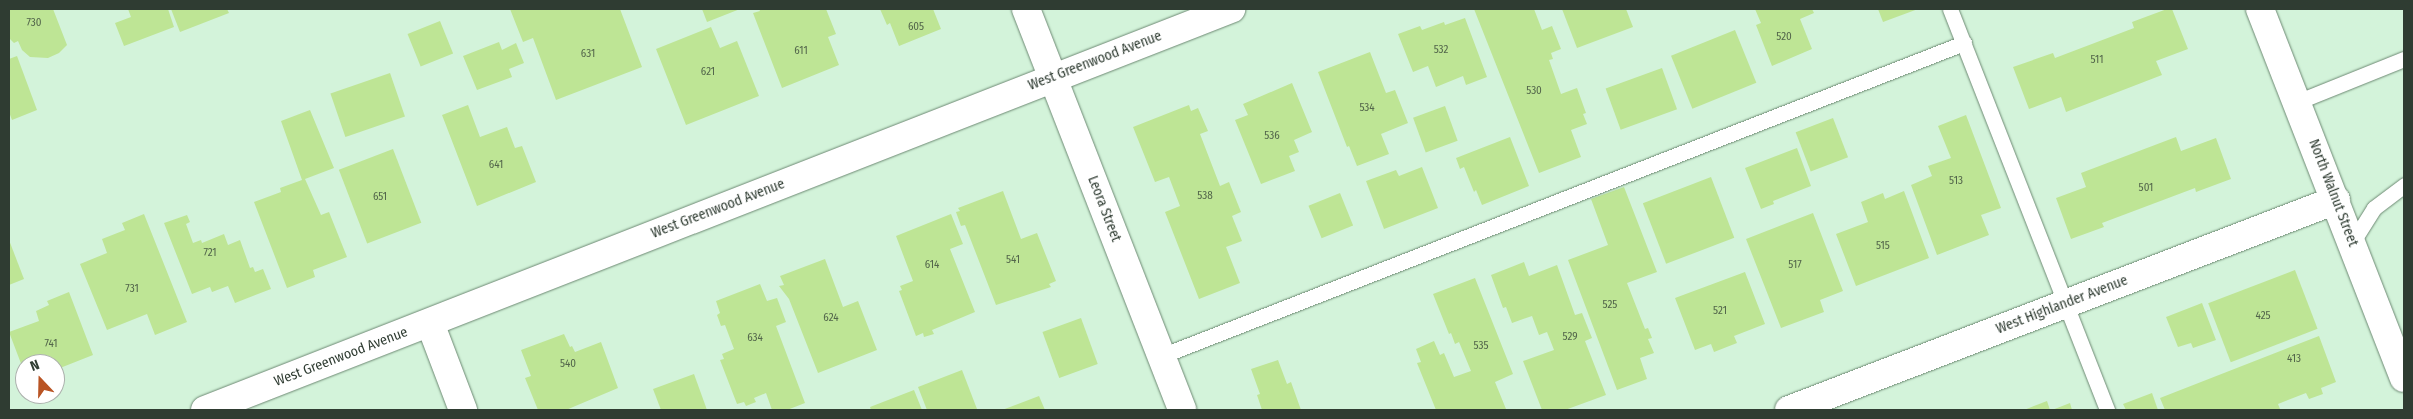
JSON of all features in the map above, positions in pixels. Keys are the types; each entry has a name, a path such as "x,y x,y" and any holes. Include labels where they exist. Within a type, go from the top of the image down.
{"street":[{"name":"Leora Street","path":"1026,9 1182,410"},
{"name":"West Greenwood Avenue","path":"205,410 1231,9"},
{"name":"North Walnut Street","path":"2260,9 2404,378"},
{"name":"West Highlander Avenue","path":"1789,410 2336,200"},
{"path":"430,323 463,410"}],"lane":[{"path":"1950,9 2107,410"},
{"path":"1161,356 1964,43"},
{"path":"2297,102 2404,59"},
{"path":"2352,243 2374,208 2404,185"}],"building":[{"path":"9,9 53,9 67,45 59,53 48,58 30,57 22,50 18,41 14,43 9,38"},
{"path":"128,9 168,9 174,27 124,46 115,23 131,17"},
{"path":"171,9 227,9 229,13 180,32"},
{"path":"510,9 620,9 642,67 556,100 533,38 523,42"},
{"path":"702,9 740,9 707,22"},
{"path":"759,9 826,9 836,34 828,37 839,65 782,88 753,13 760,11"},
{"path":"880,9 933,9 941,29 899,46 890,23 887,25"},
{"path":"1474,9 1534,9 1542,30 1552,26 1561,49 1551,53 1553,59 1549,60 1561,94 1577,88 1586,113 1583,114 1587,124 1571,130 1581,157 1539,173"},
{"path":"1562,9 1626,9 1633,27 1577,48"},
{"path":"1755,9 1812,9 1814,13 1800,19 1812,49 1772,66 1756,25 1761,23"},
{"path":"1878,9 1918,9 1883,22"},
{"path":"2167,9 2172,9 2188,49 2156,61 2162,75 2066,112 2061,97 2029,109 2013,67 2053,53 2055,58 2134,28 2132,22"},
{"path":"1465,18 1487,77 1466,85 1463,76 1436,87 1428,66 1413,72 1398,34 1420,26 1422,30 1444,22 1445,25"},
{"path":"440,21 453,53 421,67 408,34"},
{"path":"711,27 720,48 737,41 759,96 686,125 656,49"},
{"path":"1735,30 1756,83 1692,109 1671,56"},
{"path":"499,42 502,50 516,43 524,63 509,69 512,77 477,90 463,56"},
{"path":"1370,52 1386,93 1395,90 1408,123 1381,134 1389,154 1357,166 1349,146 1347,147 1318,72"},
{"path":"17,56 37,110 12,120 9,112 9,59"},
{"path":"1662,68 1677,109 1621,130 1606,89"},
{"path":"390,73 405,116 345,137 330,94"},
{"path":"1292,83 1312,132 1294,140 1299,152 1289,156 1295,171 1261,184 1235,120 1248,115 1243,104"},
{"path":"468,105 480,137 507,127 515,148 522,146 536,182 477,206 442,115"},
{"path":"1189,105 1191,111 1198,108 1208,131 1200,134 1220,186 1229,182 1241,212 1232,216 1242,241 1226,247 1240,283 1199,299 1165,212 1180,206 1169,177 1155,182 1133,127"},
{"path":"1445,106 1458,141 1426,152 1413,118"},
{"path":"310,110 334,168 305,179 321,215 329,212 347,257 313,270 315,277 287,288 254,202 281,192 280,188 302,180 281,121"},
{"path":"1966,115 2001,208 1981,215 1989,235 1937,255 1911,185 1932,176 1928,166 1951,158 1938,126"},
{"path":"1833,118 1848,157 1811,172 1796,132"},
{"path":"1510,137 1529,186 1482,205 1476,190 1474,192 1464,167 1460,169 1456,158"},
{"path":"2176,137 2181,151 2216,138 2231,179 2196,192 2195,188 2102,223 2104,227 2071,239 2056,198 2086,187 2081,173"},
{"path":"1797,148 1811,186 1773,201 1774,204 1761,209 1745,168"},
{"path":"393,149 421,223 367,244 339,170"},
{"path":"1422,167 1438,208 1384,229 1366,181 1396,170 1399,176"},
{"path":"1711,177 1734,238 1666,264 1643,203"},
{"path":"1624,187 1657,272 1627,283 1645,329 1648,328 1652,338 1648,339 1654,353 1640,358 1647,379 1617,390 1568,260 1608,245 1591,199"},
{"path":"1003,191 1021,239 1037,233 1056,281 1049,284 1051,287 996,305 965,225 961,226 956,212 960,211 958,208"},
{"path":"1904,191 1929,258 1856,286 1836,234 1868,222 1861,202 1883,193 1885,199"},
{"path":"1340,193 1353,225 1322,238 1308,206"},
{"path":"1813,213 1843,291 1820,300 1824,312 1781,328 1746,239"},
{"path":"144,214 187,322 155,335 147,314 107,330 80,264 107,253 102,239 125,230 122,223"},
{"path":"951,214 963,244 950,249 975,312 932,330 934,334 924,337 923,333 916,336 899,291 902,290 900,286 913,281 896,236"},
{"path":"187,215 190,222 186,224 193,243 201,240 202,243 224,234 228,245 240,240 250,268 253,267 255,272 263,269 271,289 235,303 228,286 212,292 210,287 192,294 164,223"},
{"path":"9,240 24,279 9,285"},
{"path":"825,259 843,307 858,301 877,350 818,373 789,299 779,286 784,285 780,276"},
{"path":"1524,262 1529,276 1557,265 1575,315 1582,313 1592,338 1585,341 1606,395 1565,410 1542,410 1523,361 1554,350 1547,332 1539,335 1532,316 1512,323 1506,307 1503,308 1491,275"},
{"path":"2295,270 2318,329 2231,362 2208,303"},
{"path":"1745,272 1765,324 1734,336 1737,343 1714,352 1711,344 1695,350 1675,298"},
{"path":"1475,278 1513,374 1495,382 1506,409 1436,410 1417,363 1421,362 1416,349 1434,341 1440,355 1444,353 1454,377 1471,371 1459,342 1455,344 1451,333 1449,334 1433,294"},
{"path":"760,284 767,301 777,298 786,322 776,326 805,403 787,410 772,410 766,393 754,398 756,402 746,406 744,402 737,404 720,360 724,359 722,354 734,349 725,325 721,326 717,315 720,313 716,301"},
{"path":"69,292 93,355 65,366 65,354 17,354 9,332 39,321 36,311 49,305 47,301"},
{"path":"2202,303 2216,340 2193,348 2191,343 2178,347 2166,317"},
{"path":"1081,318 1098,364 1059,378 1042,332"},
{"path":"564,334 570,347 572,346 575,352 601,342 618,388 566,410 538,410 525,378 531,376 521,350"},
{"path":"2319,336 2336,382 2321,388 2323,394 2309,399 2306,393 2278,404 2280,409 2278,410 2165,410 2160,398"},
{"path":"1278,360 1287,384 1291,382 1301,410 1262,410 1257,395 1260,394 1251,369"},
{"path":"962,370 977,409 927,410 918,387"},
{"path":"694,374 707,410 661,410 653,389"},
{"path":"914,390 922,410 871,410 870,407"},
{"path":"2152,393 2158,410 2126,410 2123,404"},
{"path":"1039,396 1045,410 1002,410"},
{"path":"2047,401 2050,410 2024,410"},
{"path":"2070,403 2072,410 2052,410"}]}
